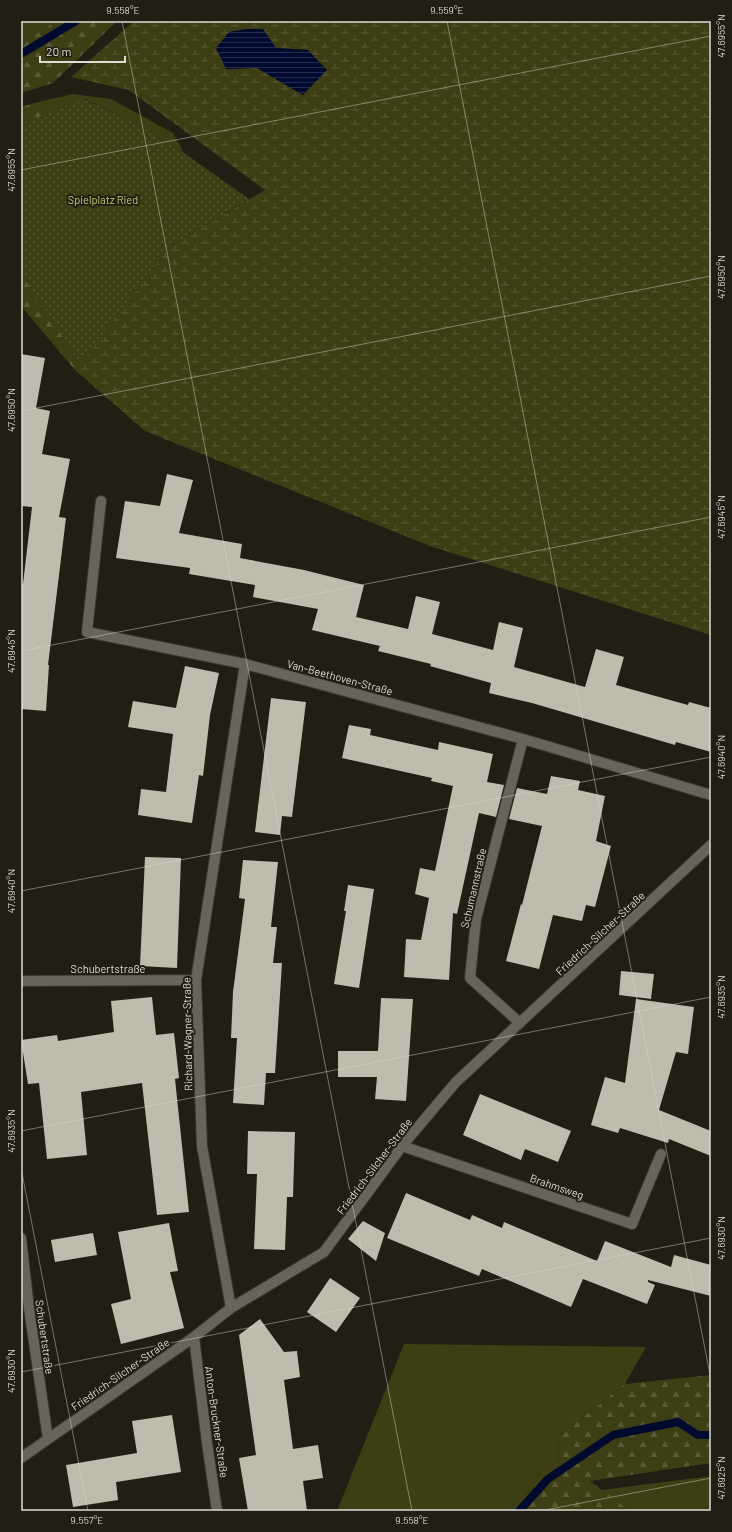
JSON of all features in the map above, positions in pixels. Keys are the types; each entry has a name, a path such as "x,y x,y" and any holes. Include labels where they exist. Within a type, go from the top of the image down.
{"street":[{"name":"Van-Beethoven-Straße","path":"101,501 86,632 245,664 523,739 711,795"},
{"name":"Richard-Wagner-Straße","path":"231,1308 202,1146 196,980 245,664"},
{"name":"Schumannstraße","path":"520,1023 470,978 476,920 523,739"},
{"name":"Friedrich-Silcher-Straße","path":"21,1458 194,1337 231,1308 324,1252 402,1146 456,1082 711,845"},
{"name":"Schubertstraße","path":"21,981 196,980"},
{"name":"Brahmsweg","path":"402,1146 632,1224 661,1154"},
{"name":"Schubertstraße","path":"21,1238 29,1308 48,1440"},
{"name":"Anton-Bruckner-Straße","path":"194,1337 206,1443 217,1511"}],"green space":[{"path":"21,21 56,21 21,43"},
{"path":"56,21 117,21 53,83 21,93 21,43"},
{"path":"134,21 711,21 711,635 430,546 145,431 75,370 170,246 265,190 129,90 71,77","holes":["263,29 276,48 308,50 303,95 257,68 226,69"]},
{"path":"73,94 111,99 173,133 184,153 133,122 85,99 48,114 42,101"},
{"name":"Spielplatz Ried","path":"84,99 133,122 184,153 249,199 170,246 80,364 21,273 21,124"},
{"path":"42,101 48,114 21,124 21,107"},
{"path":"21,273 80,364 75,370 21,306"},
{"path":"404,1344 646,1347 625,1384 558,1437 559,1466 515,1504 511,1511 337,1511"},
{"path":"711,1375 711,1463 590,1481 630,1511 511,1511 515,1504 559,1466 558,1437 625,1384"},
{"path":"711,1476 711,1511 630,1511 601,1490"}],"water":[{"path":"245,29 263,29 276,48 308,50 327,70 303,95 257,68 226,69 216,48 229,32"}],"building":[{"path":"21,354 45,358 36,408 50,411 42,454 70,459 59,517 66,518 48,665 46,711 21,709 21,584 23,584 32,507 21,506"},
{"path":"167,474 193,480 179,533 242,544 240,558 304,570 364,585 356,617 408,629 416,596 440,602 432,634 493,650 499,622 523,628 514,667 585,687 596,649 624,657 616,685 688,705 689,702 711,708 711,752 676,742 675,745 532,703 489,693 491,683 430,666 431,664 378,651 380,646 312,630 318,609 253,597 255,585 189,574 190,568 116,558 125,501 160,506"},
{"path":"185,666 219,673 210,715 203,776 199,775 192,823 138,815 141,789 166,792 173,734 128,727 133,701 176,708"},
{"path":"271,698 306,702 292,817 282,816 280,835 255,832"},
{"path":"349,725 371,729 370,735 438,750 439,742 493,754 487,782 504,785 496,817 479,813 457,914 453,913 449,980 404,977 406,939 421,940 429,898 415,894 420,868 435,871 453,786 431,781 432,778 342,758"},
{"path":"551,776 580,781 578,790 605,796 596,841 611,846 595,907 586,905 582,921 553,915 539,969 506,961 542,826 509,819 517,788 547,794"},
{"path":"145,857 181,858 177,968 140,966"},
{"path":"243,860 278,862 271,927 277,927 273,963 282,963 275,1073 266,1073 264,1105 233,1103 237,1038 231,1038 233,992 245,899 239,898"},
{"path":"348,885 374,889 359,988 334,984 346,911 344,911"},
{"path":"621,971 654,974 651,999 619,995"},
{"path":"152,997 156,1035 174,1033 179,1078 175,1079 189,1212 157,1215 142,1083 81,1092 87,1155 47,1159 39,1083 28,1084 21,1040 57,1035 58,1041 114,1032 111,1001"},
{"path":"381,998 413,999 406,1101 375,1099 377,1077 338,1077 338,1051 378,1051"},
{"path":"636,999 694,1007 688,1054 676,1052 659,1110 711,1131 711,1156 669,1139 668,1143 620,1128 618,1133 591,1125 605,1077 625,1083"},
{"path":"480,1094 571,1131 558,1162 525,1149 521,1160 463,1135"},
{"path":"248,1131 295,1132 293,1197 287,1197 285,1250 254,1249 257,1174 247,1174"},
{"path":"406,1193 470,1220 472,1215 502,1228 504,1222 597,1261 605,1241 671,1267 674,1255 711,1265 711,1296 648,1280 648,1282 655,1285 647,1304 583,1279 571,1307 482,1269 479,1276 387,1238"},
{"path":"363,1221 385,1233 376,1261 348,1239"},
{"path":"169,1223 178,1271 170,1272 184,1328 121,1344 111,1304 131,1299 118,1232"},
{"path":"93,1233 97,1255 55,1262 51,1240"},
{"path":"330,1278 360,1298 336,1332 307,1312"},
{"path":"260,1319 284,1352 297,1351 300,1377 284,1380 293,1449 318,1445 323,1478 303,1481 307,1511 248,1511 239,1458 256,1455 239,1335"},
{"path":"172,1415 181,1472 116,1482 118,1500 73,1507 66,1465 137,1453 132,1421"}],"waterway":[{"path":"21,54 76,21"},
{"path":"519,1511 548,1479 613,1435 678,1422 698,1435 711,1435"}]}
